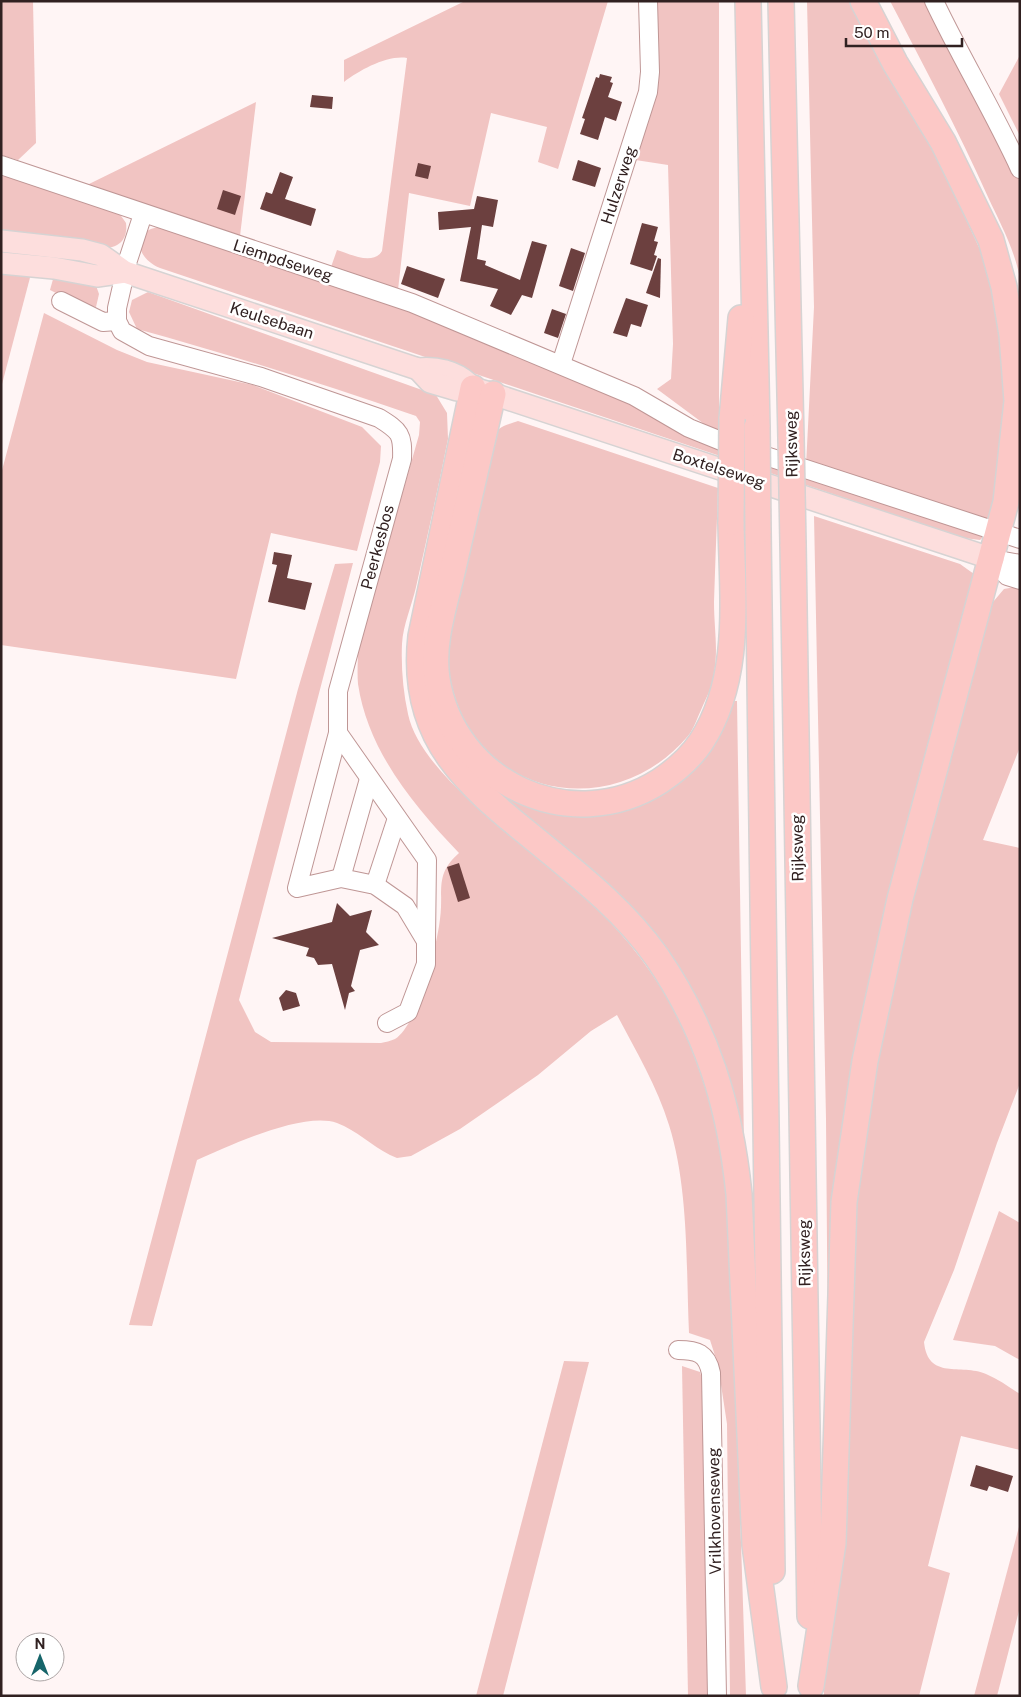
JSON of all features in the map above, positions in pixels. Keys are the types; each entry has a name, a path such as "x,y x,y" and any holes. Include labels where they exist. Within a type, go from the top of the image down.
{"highway":[{"name":"Rijksweg","path":"748,1 757,427 774,1691"},
{"name":"Rijksweg","path":"781,1 793,544 811,1691"},
{"path":"811,1691 833,1543 844,1202 865,1061 900,899 993,559 1009,536 1011,470 1017,401 1012,335 1004,287 991,240 943,142 895,63 863,1"},
{"path":"483,391 435,664 441,699 458,738 480,763 514,788 528,795 581,804 606,802 631,796 668,776 700,744 721,702 731,653 732,419 752,191"},
{"path":"483,391 421,636 418,656 422,694 436,734 461,772 500,811 588,882 616,909 656,956 687,1008 715,1072 734,1147 739,1194 755,1545 774,1691"}],"main road":[{"name":"Keulsebaan","path":"1,241 82,250 101,255 125,272 418,369"},
{"name":"Keulsebaan","path":"1,263 54,268 97,276 125,272"},
{"name":"Boxtelseweg","path":"418,369 433,367 461,377 483,391 993,559"}],"street":[{"name":"Hulzerweg","path":"561,364 648,92 650,72 648,1"},
{"path":"934,1 955,46 1002,131 1020,169"},
{"name":"Liempdseweg","path":"1,165 412,303 561,364"},
{"path":"61,301 103,322 116,321 125,272 143,214"},
{"name":"Peerkesbos","path":"116,321 122,331 149,346 270,380 379,418 397,429 403,441 402,459 338,691 338,733 298,888 341,878"},
{"name":"Boxtelseweg","path":"561,364 634,396 690,428 726,443 1009,536"},
{"name":"Boxtelseweg","path":"993,559 1020,564"},
{"name":"Boxtelseweg","path":"993,559 1007,576 1020,580"},
{"path":"338,733 427,860 426,964 408,1012 386,1023"},
{"path":"369,779 341,878 375,885 405,906 426,941"},
{"path":"375,885 397,818"},
{"name":"Vrilkhovenseweg","path":"678,1350 700,1352 706,1357 711,1373 717,1696"}],"shaded area":[{"path":"1,1 33,1 36,143 18,160 1,155"},
{"path":"465,1 608,1 558,169 538,162 547,127 491,113 470,206 409,193 398,290 331,267 337,250 361,258 373,258 382,251 407,58 382,61 366,68 344,82 344,60"},
{"path":"653,1 719,1 719,435 657,389 671,379 673,344 668,165 629,159"},
{"path":"807,1 857,1 907,93 991,273 1005,378 1005,418 991,523 806,466 814,307"},
{"path":"890,1 933,1 1013,162 1020,178 1020,279 1011,247 977,172"},
{"path":"1020,55 1020,136 999,94"},
{"path":"256,102 240,236 87,185"},
{"path":"1,176 11,177 119,213 126,223 124,238 119,244 110,248 104,248 1,235"},
{"path":"160,227 395,304 617,395 986,534 980,540 964,538 160,268 145,258 140,245 144,233"},
{"path":"1,268 32,270 1,388"},
{"path":"55,272 94,280 99,294 96,307 78,304 50,290"},
{"path":"148,292 436,395 447,413 448,439 416,587 403,637 402,670 408,714 417,737 432,761 453,784 502,828 570,883 595,906 630,945 651,972 674,1010 707,1092 727,1179 730,1206 746,1696 730,1696 727,1424 718,1365 710,1340 689,1333 687,1255 683,1201 680,1175 669,1125 639,1055 617,1015 591,1031 538,1075 460,1129 411,1156 397,1158 344,1126 323,1121 305,1122 266,1132 197,1160 152,1326 129,1325 298,689 335,564 353,563 239,1000 255,1032 271,1042 381,1043 395,1039 403,1031 419,1002 431,965 438,931 443,876 451,861 459,853 410,797 382,755 363,709 358,684 358,649 419,435 420,422 416,416 347,393 137,329 129,312 132,300"},
{"path":"44,313 117,350 147,362 253,385 362,427 381,446 380,462 357,551 271,533 236,679 1,645 1,474"},
{"path":"518,421 718,488 714,602 716,654 714,675 710,689 694,727 688,736 657,764 622,782 585,788 548,785 514,772 485,749 463,717 450,676 450,640 458,598 474,536 486,459 499,429"},
{"path":"814,516 960,564 974,574 904,862 828,1366 826,1119"},
{"path":"1020,586 1020,747 983,840 1020,848 1020,1083 997,1143 954,1270 924,1342 927,1354 932,1362 939,1366 947,1369 976,1371 986,1374 1020,1394 1020,1450 961,1436 928,1566 950,1573 919,1696 824,1696 823,1629 840,1309 878,1027 993,602 1004,589"},
{"path":"729,701 737,701 744,1144 693,1008 484,787 636,804"},
{"path":"999,1211 1020,1223 1020,1360 995,1346 953,1340"},
{"path":"564,1361 589,1362 503,1696 476,1696"},
{"path":"682,1366 700,1372 705,1388 713,1696 688,1696"},
{"path":"1020,1523 1020,1607 997,1696 974,1696"}],"building":[{"path":"600,74 612,77 610,82 613,83 608,97 622,102 616,121 605,117 598,140 580,134 585,119 582,118 596,77 599,78"},
{"path":"312,95 333,97 332,109 310,107"},
{"path":"578,160 601,168 595,187 572,180"},
{"path":"418,163 431,166 428,179 415,176"},
{"path":"280,172 293,177 285,199 316,209 311,226 260,209 266,192 272,194"},
{"path":"223,190 241,196 235,215 217,209"},
{"path":"477,196 498,200 493,227 482,225 477,259 486,261 485,265 520,280 532,241 547,245 532,298 522,295 511,315 490,306 498,289 460,281 471,227 439,230 438,212 474,209"},
{"path":"642,223 658,227 654,241 658,242 654,255 657,256 652,271 630,264"},
{"path":"571,248 585,253 573,291 559,286"},
{"path":"658,258 661,259 660,298 646,293"},
{"path":"407,266 445,279 438,298 401,284"},
{"path":"626,298 648,305 641,327 631,324 627,337 613,333"},
{"path":"552,309 566,314 558,338 544,333"},
{"path":"274,552 292,555 287,578 312,583 305,610 268,602 277,565 272,564"},
{"path":"459,863 470,898 458,902 447,867"},
{"path":"337,903 350,916 372,910 366,932 379,945 360,950 351,986 355,991 349,993 345,1010 332,964 318,965 314,958 306,956 309,948 272,938 332,922"},
{"path":"286,990 296,993 300,1006 283,1011 279,998"},
{"path":"976,1465 1013,1476 1008,1492 989,1486 987,1491 970,1486"}]}
